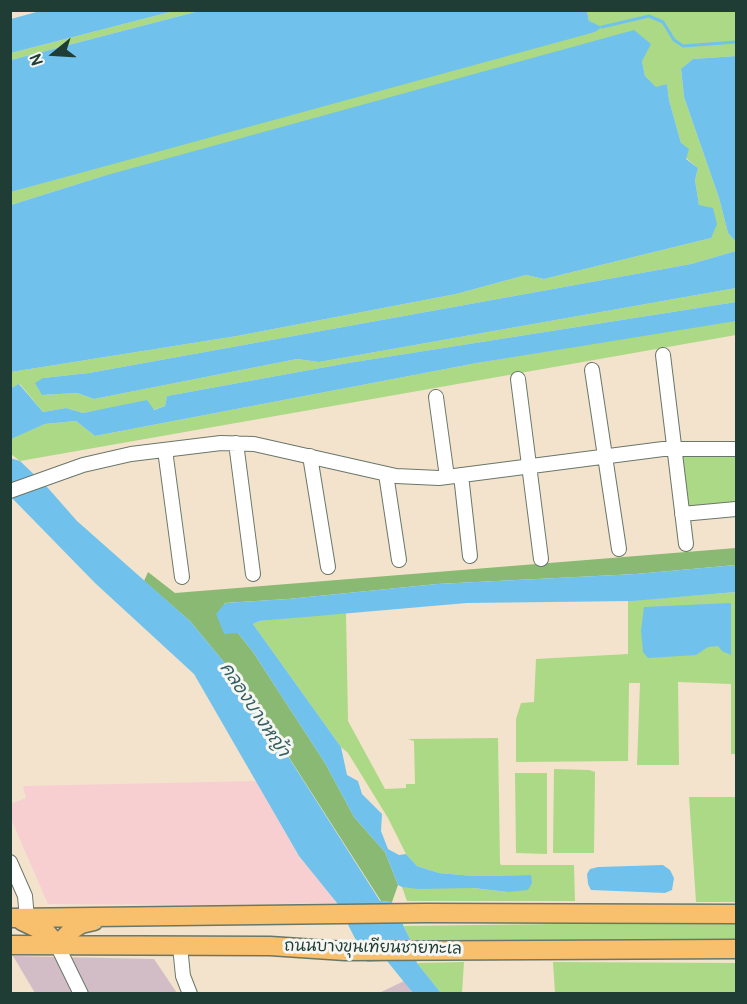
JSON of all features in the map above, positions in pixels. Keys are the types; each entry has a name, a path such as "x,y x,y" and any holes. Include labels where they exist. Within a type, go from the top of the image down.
{"main road":[{"name":"ถนนบางขุนเทียนชายทะเล","path":"17,918 331,914 736,915"},
{"path":"17,918 47,933 57,945 81,924 109,917"},
{"name":"ถนนบางขุนเทียนชายทะเล","path":"10,945 270,946 345,951 736,949"}],"street":[{"path":"663,355 686,544"},
{"path":"592,370 619,549"},
{"path":"518,379 541,559"},
{"path":"436,397 470,556"},
{"path":"10,491 83,465 131,454 221,443 254,444 386,474 454,476 674,449 736,449"},
{"path":"236,443 253,574"},
{"path":"165,450 182,577"},
{"path":"310,456 328,567"},
{"path":"386,474 399,560"},
{"path":"682,514 736,509"},
{"path":"10,862 25,896 17,918"},
{"path":"57,945 81,993"},
{"path":"180,946 183,976 190,993"}],"shaded area":[{"path":"256,781 299,856 337,903 48,904 11,819 10,804 26,798 23,786"},
{"path":"13,956 154,959 177,993 35,993"},
{"path":"404,981 413,993 377,994"}],"green space":[{"path":"174,11 199,11 11,60 11,53"},
{"path":"587,11 736,11 736,56 693,59 681,70 684,97 719,198 728,233 736,242 736,251 691,264 89,373 43,378 43,395 77,393 94,399 297,359 319,362 736,288 736,302 348,363 167,396 165,406 153,410 106,409 83,413 66,408 43,412 20,384 11,388 11,372 237,336 456,294 526,275 544,279 711,238 699,205 695,180 698,168 686,158 669,100 667,84 656,88 645,76 642,61 100,177 11,205 11,192 321,105 589,21"},
{"path":"736,321 736,335 20,461 11,454 10,439 45,424 76,421 95,436 477,363"},
{"path":"680,454 736,456 736,505 685,510"},
{"path":"736,548 736,565 636,574 437,584 224,603 238,633 253,652 325,763 354,817 385,852 398,885 392,902 381,901 242,684 190,621 144,581 148,572 175,593"},
{"path":"736,592 736,754 731,754 731,684 678,682 679,765 637,765 640,683 629,683 628,761 516,762 516,719 521,703 534,702 536,659 628,654 628,601"},
{"path":"346,612 348,721 385,789 406,788 406,784 415,784 414,741 408,739 498,738 500,863 501,865 574,865 575,901 407,901 402,887 473,888 508,892 531,875 473,876 439,873 417,866 406,854 388,818 348,753 341,747 253,624 259,621"},
{"path":"554,769 595,772 594,853 553,853"},
{"path":"515,773 547,773 547,854 516,853"},
{"path":"689,797 736,797 736,902 696,902"},
{"path":"736,924 736,943 411,941 404,926"},
{"path":"464,962 462,993 441,993 417,963"},
{"path":"553,962 736,963 736,993 555,993"}],"water":[{"path":"40,11 174,11 11,53 11,19"},
{"path":"199,11 587,11 589,21 602,27 595,32 11,192 11,60"},
{"path":"634,30 651,44 642,61 645,76 656,87 667,84 681,143 689,149 686,159 698,168 695,180 699,205 713,208 717,224 711,238 544,279 526,275 456,294 237,336 11,372 11,205 100,177"},
{"path":"736,56 736,242 728,233 719,198 684,97 681,69 693,59"},
{"path":"736,251 736,288 319,362 297,359 94,399 77,393 42,395 35,383 43,378 89,373 691,264"},
{"path":"736,302 736,321 477,363 95,436 76,421 45,424 11,439 11,388 19,384 43,412 66,408 83,413 147,400 154,410 165,406 167,396 348,363"},
{"name":"คลองบางหญ้า","path":"10,458 20,461 77,521 190,621 242,684 380,901 392,902 411,941 417,963 441,993 413,993 387,961 367,962 337,903 299,856 194,674 95,583 11,497"},
{"path":"736,565 736,592 633,601 467,603 259,621 253,624 341,747 347,775 358,781 362,794 382,814 381,831 388,849 399,855 406,854 417,866 439,873 473,876 531,875 532,883 528,890 508,892 473,888 418,889 398,885 385,852 354,817 325,763 253,652 238,633 224,634 216,614 225,603 437,584 636,574"},
{"path":"731,603 731,655 722,651 718,646 708,647 696,655 648,658 643,652 641,631 644,607"},
{"path":"663,865 670,870 674,878 672,890 665,893 591,890 588,884 587,874 590,869"}],"waterway":[{"path":"602,27 649,16 663,22 674,40 683,46 736,42"}]}
